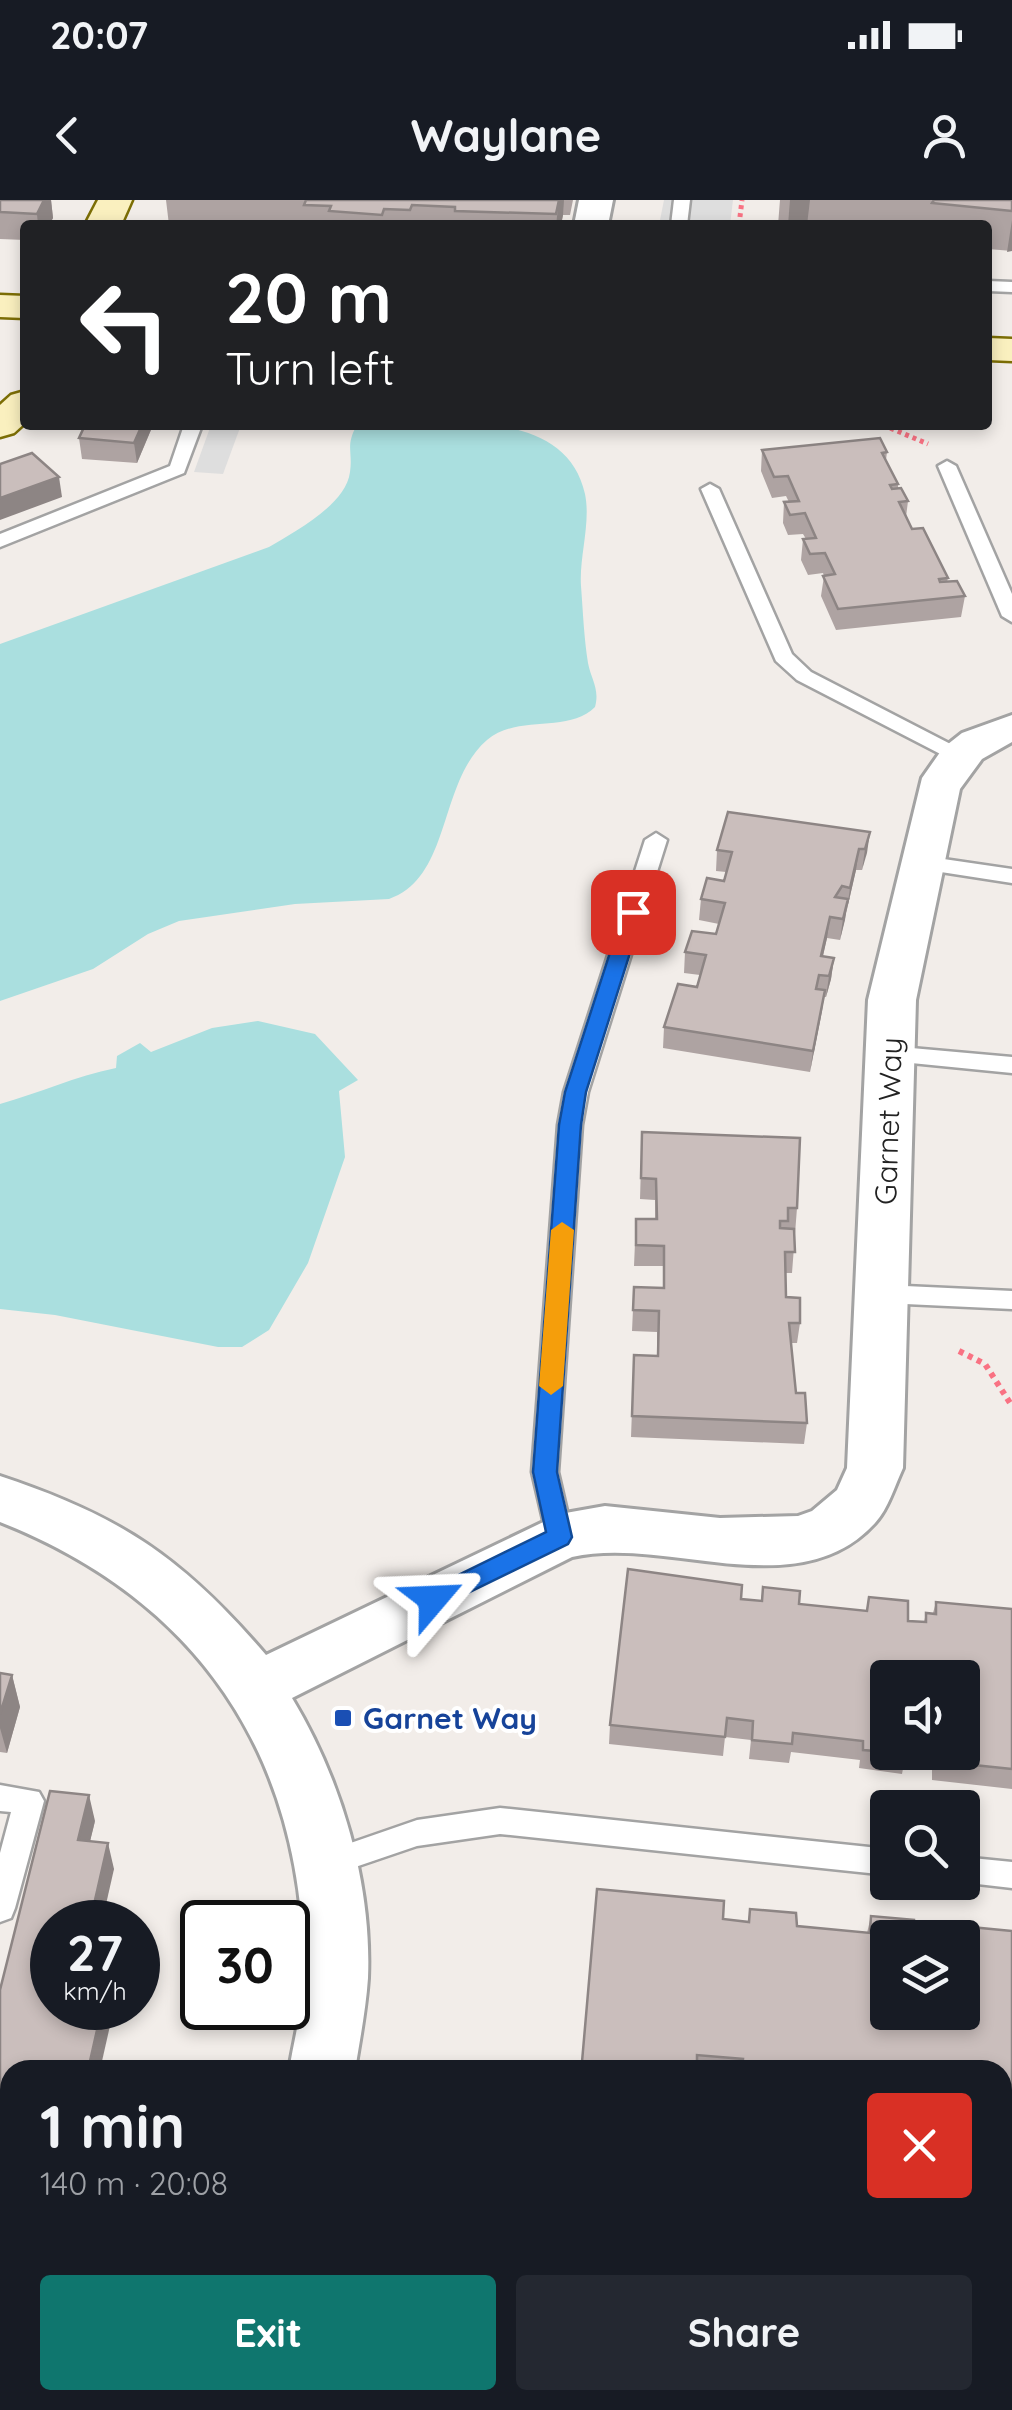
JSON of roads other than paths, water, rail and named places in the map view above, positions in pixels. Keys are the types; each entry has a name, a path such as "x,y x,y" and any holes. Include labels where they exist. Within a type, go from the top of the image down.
{"street":[{"path":"0,425 20,408"},
{"path":"959,756 992,733 1012,728"},
{"name":"Garnet Way","path":"256,1687 560,1537 602,1529 758,1543 799,1541 830,1530 869,1491 875,1468 884,1294 892,1000 938,789 946,768 959,756"},
{"path":"0,1498 74,1524 152,1575 219,1636 256,1687 300,1773 313,1807 326,1864 336,1966 323,2060"}],"lane":[{"path":"0,540 178,468 191,430"},
{"path":"947,466 1012,616"},
{"path":"710,489 783,657 804,676 959,756"},
{"path":"560,1537 545,1472 570,1125 576,1092 656,840"},
{"path":"924,863 1012,876"},
{"path":"889,1054 1012,1065"},
{"path":"884,1294 1012,1300"},
{"path":"0,1798 29,1801 0,1908"},
{"path":"326,1864 417,1833 500,1821 870,1860"},
{"path":"980,1872 1012,1875"}],"water":[{"path":"518,430 551,444 572,464 585,494 581,586 595,707 571,720 513,728 487,740 460,779 424,871 409,888 389,899 295,904 179,921 148,934 93,969 0,1001 0,644 269,547 292,534 339,496 350,472 353,432"},
{"path":"258,1021 315,1034 358,1080 339,1091 345,1157 308,1263 269,1330 242,1347 218,1347 55,1315 0,1309 0,1104 116,1068 117,1056 140,1043 151,1052 212,1028"}],"place":[{"name":"Garnet Way","path":"343,1718"}]}
